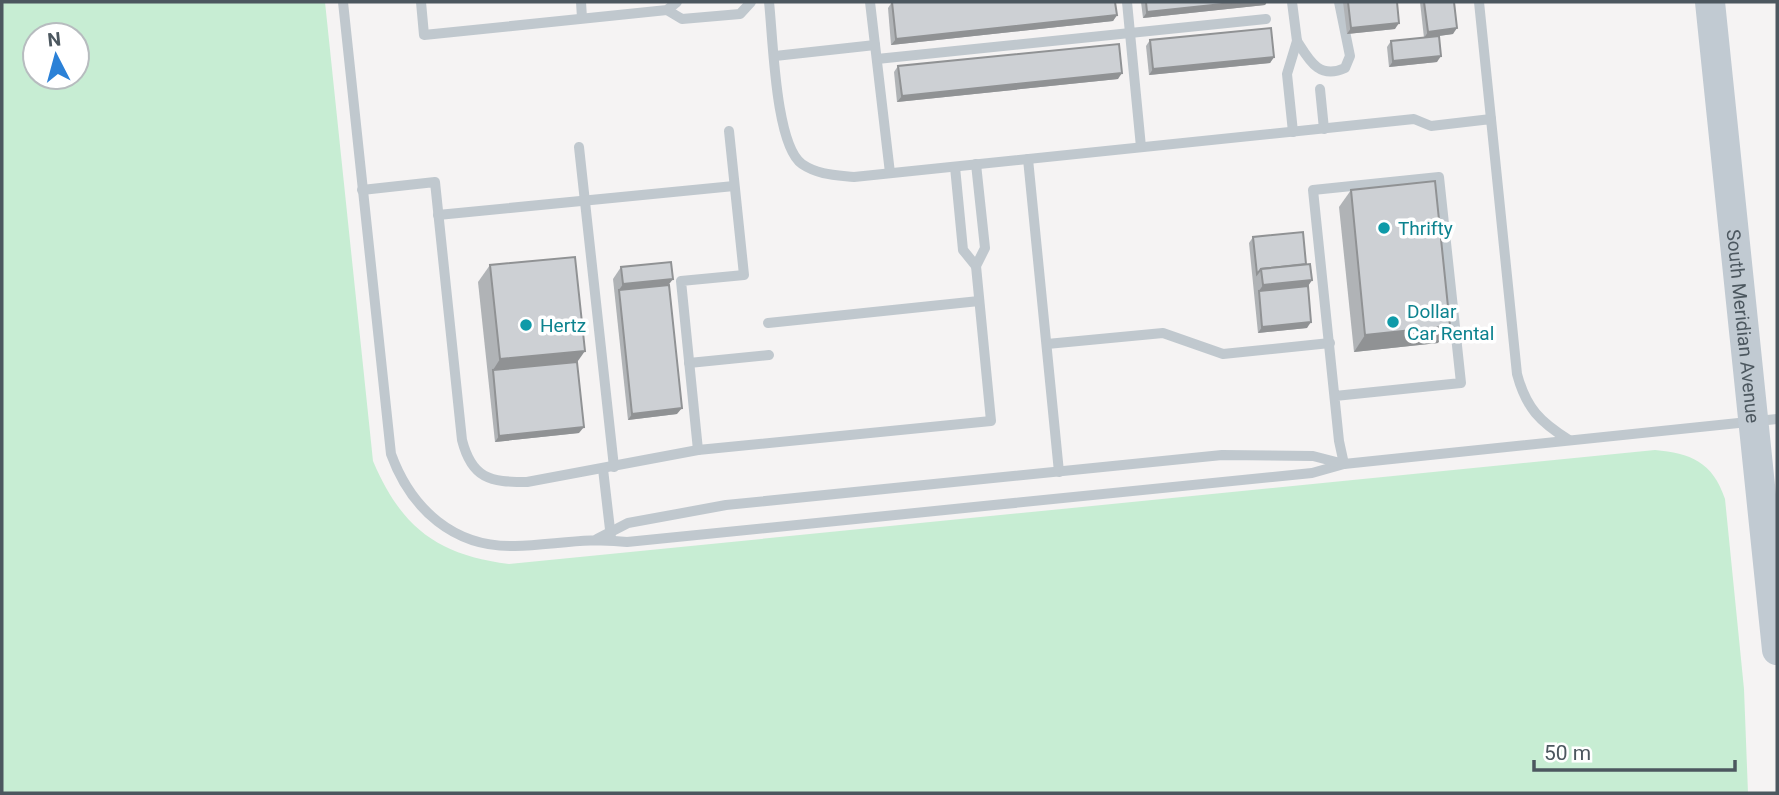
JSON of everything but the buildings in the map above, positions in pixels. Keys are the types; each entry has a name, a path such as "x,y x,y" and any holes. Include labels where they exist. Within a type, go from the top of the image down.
{"main road":[{"name":"South Meridian Avenue","path":"1710,2 1765,420 1777,650"}],"lane":[{"path":"343,2 387,433 399,477 412,497 442,527 475,541 513,546 597,539 611,536 628,523 726,505 1222,455 1313,456 1344,464"},
{"path":"421,2 424,35 667,10 677,2"},
{"path":"580,2 582,18"},
{"path":"667,10 681,19 705,17 740,13 751,2"},
{"path":"769,2 786,139 800,163 824,174 854,177 1414,119 1431,125 1491,119"},
{"path":"870,2 890,173"},
{"path":"1126,2 1141,148"},
{"path":"1292,2 1297,41 1287,75 1293,132"},
{"path":"1297,41 1317,69 1324,72 1345,68 1350,56 1339,2"},
{"path":"1479,2 1517,374 1524,400 1541,423 1569,440"},
{"path":"877,60 1266,19"},
{"path":"775,56 875,45"},
{"path":"1320,89 1324,129"},
{"path":"698,450 681,281 744,275 729,131"},
{"path":"579,148 608,468 611,536"},
{"path":"1028,159 1059,472"},
{"path":"362,190 435,183 462,440 467,461 481,475 499,482 527,482 698,450 991,421 976,266 985,248 976,164"},
{"path":"955,167 963,250 976,266"},
{"path":"1335,396 1461,383 1439,177 1313,190 1335,396 1344,464"},
{"path":"438,215 734,186"},
{"path":"768,323 979,301"},
{"path":"1046,344 1163,333 1223,354 1330,343"},
{"path":"689,363 769,355"},
{"path":"611,536 627,542 1312,473 1344,464 1765,420"}],"green space":[{"path":"2,2 325,2 373,461 396,504 409,520 424,534 442,545 484,560 509,564 1655,450 1679,454 1707,468 1720,486 1725,499 1744,689 1748,793 2,793"}],"place":[{"name":"Thrifty","path":"1384,228"},
{"name":"Dollar Car Rental","path":"1393,322"},
{"name":"Hertz","path":"526,325"}]}
